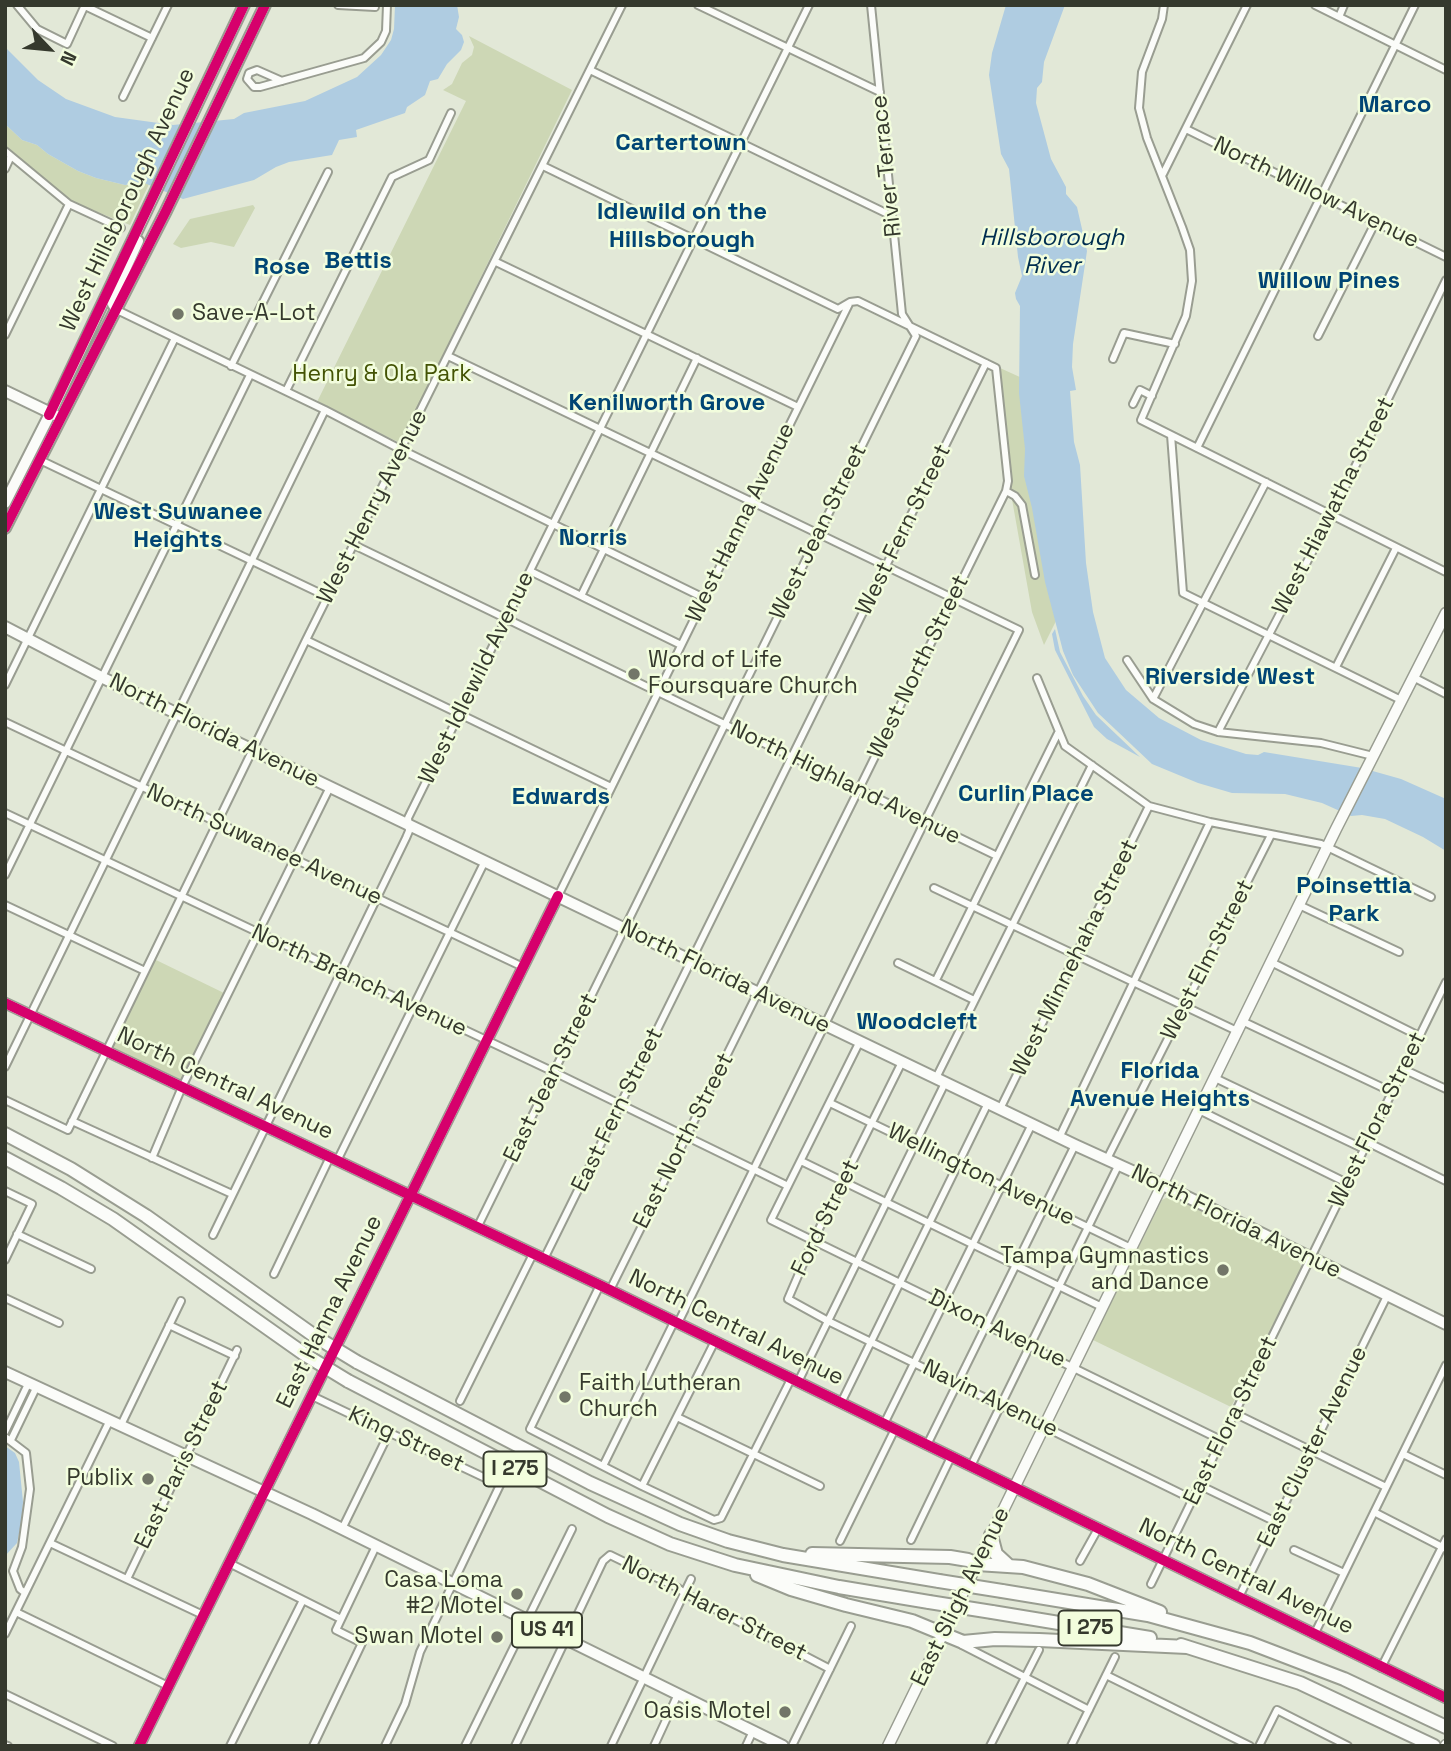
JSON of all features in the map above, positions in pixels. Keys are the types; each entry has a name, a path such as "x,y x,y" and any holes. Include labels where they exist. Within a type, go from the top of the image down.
{"highway":[{"name":"I 275","path":"5,1134 71,1169 146,1216 316,1337 357,1362 639,1507 705,1534 783,1555 1100,1606 1186,1624 1316,1667 1440,1725"},
{"name":"I 275","path":"5,1158 121,1225 307,1356 348,1381 608,1516 670,1544 735,1565 839,1587 1138,1635 1187,1647 1300,1683 1429,1744"},
{"path":"991,1535 996,1554 1009,1565"},
{"path":"783,1555 950,1557 977,1564 1009,1565 1088,1584 1186,1624"},
{"path":"735,1565 791,1589 912,1621 963,1642 995,1639 1187,1647"}],"main road":[{"name":"West Hillsborough Avenue","path":"5,528 40,460 95,318 244,5"},
{"name":"West Hillsborough Avenue","path":"6,500 27,459 76,387 117,310 265,5"},
{"path":"117,310 113,304 113,296 138,243 139,223"},
{"path":"76,387 79,371 98,330 95,318"},
{"path":"5,391 56,415"},
{"path":"27,459 32,464 33,474"},
{"name":"North Florida Avenue","path":"5,627 101,677 1059,1138 1163,1185 1446,1324"},
{"name":"US 41","path":"5,1372 264,1491 783,1746"}],"street":[{"path":"17,5 37,29 67,44 85,5 152,38"},
{"path":"123,97 168,5"},
{"path":"338,5 375,8"},
{"path":"282,81 257,70 249,73 247,79 254,87 282,81 364,58 381,42 386,31 387,5"},
{"name":"West Henry Avenue","path":"72,1121 306,640 622,5"},
{"path":"698,5 880,92"},
{"name":"West Idlewild Avenue","path":"213,1235 409,831 408,818 809,5"},
{"name":"River Terrace","path":"871,5 902,314 909,325"},
{"path":"1164,5 1162,19 1142,72 1139,107 1147,138 1190,250 1192,281 1186,316 1149,394 1142,420 1446,572"},
{"path":"1163,174 1247,5"},
{"path":"1315,5 1446,70"},
{"path":"1339,17 1345,5"},
{"path":"1198,448 1415,5"},
{"path":"590,71 892,216"},
{"path":"286,391 392,177 429,160 451,114"},
{"name":"North Willow Avenue","path":"1186,129 1446,257"},
{"path":"5,150 69,204 121,228"},
{"path":"5,169 11,156"},
{"path":"543,166 838,309 858,300 996,368 1009,481 1006,491 1015,496 1022,505 1035,575"},
{"path":"231,366 328,172"},
{"path":"5,334 69,204"},
{"path":"1318,336 1375,223"},
{"path":"496,262 798,407"},
{"name":"West Hiawatha Street","path":"1218,732 1331,516 1446,280"},
{"name":"West Hanna Avenue","path":"558,896 850,302"},
{"path":"117,310 704,598"},
{"name":"West Jean Street","path":"625,928 916,336 909,325"},
{"path":"1113,359 1124,334 1175,344"},
{"path":"5,685 175,338"},
{"path":"448,356 1019,630 754,1168 603,1466 714,1520 721,1518 828,1321 915,1144 974,1000 1092,765"},
{"path":"581,596 697,358"},
{"name":"West Fern Street","path":"691,960 986,363"},
{"path":"5,875 250,375"},
{"path":"1133,404 1140,390 1149,394"},
{"path":"5,1067 325,410"},
{"path":"1171,435 1183,593 1401,700"},
{"path":"40,460 328,597"},
{"path":"1153,699 1266,482"},
{"name":"West North Street","path":"758,993 1006,491"},
{"name":"North Highland Avenue","path":"354,545 997,856"},
{"path":"1336,667 1396,548"},
{"path":"530,571 681,645"},
{"name":"East Sligh Avenue","path":"888,1746 1327,846 1446,613"},
{"path":"306,640 611,787"},
{"path":"1127,660 1153,699 1194,724 1218,732 1321,743 1372,758"},
{"path":"1413,677 1446,694"},
{"path":"1037,678 1065,746 1149,806 1210,822 1327,846 1431,897"},
{"name":"North Suwanee Avenue","path":"5,722 523,967"},
{"path":"936,980 1058,733"},
{"path":"152,1158 182,1087 330,787"},
{"name":"West Minnehaha Street","path":"1000,1109 1149,806"},
{"name":"North Branch Avenue","path":"5,813 554,1072 788,1186"},
{"path":"1059,1138 1210,822"},
{"name":"West Elm Street","path":"1107,1159 1271,835"},
{"path":"274,1274 414,1007 485,861"},
{"path":"934,888 1237,1031"},
{"name":"East Hanna Avenue","path":"139,1746 558,896"},
{"path":"5,905 145,971"},
{"path":"1299,905 1399,952"},
{"name":"East Jean Street","path":"477,1228 625,928"},
{"name":"East Fern Street","path":"544,1259 691,960"},
{"path":"1270,962 1419,1036"},
{"path":"898,963 974,1000"},
{"name":"West Flora Street","path":"1310,1259 1446,982"},
{"name":"East North Street","path":"603,1466 530,1429 687,1136 758,993"},
{"name":"North Central Avenue","path":"5,1003 605,1287 1446,1698"},
{"path":"1242,1021 1392,1092"},
{"path":"788,1186 860,1041"},
{"name":"Ford Street","path":"788,1299 813,1241 902,1062"},
{"path":"1403,1069 1446,1090"},
{"path":"1215,1078 1446,1181"},
{"path":"5,1100 68,1130 72,1121 232,1195"},
{"name":"Wellington Avenue","path":"830,1103 1131,1248"},
{"path":"841,1403 988,1103"},
{"path":"1199,1110 1347,1184"},
{"path":"884,1424 1032,1124"},
{"path":"927,1445 1075,1145"},
{"path":"801,1161 1102,1307"},
{"path":"971,1466 1119,1164"},
{"name":"Dixon Avenue","path":"788,1186 771,1220 1221,1440"},
{"path":"5,1191 32,1204 5,1260"},
{"path":"17,1234 92,1269"},
{"path":"460,1401 533,1254"},
{"name":"East Flora Street","path":"1151,1584 1310,1259"},
{"name":"East Cluster Avenue","path":"1239,1597 1388,1296"},
{"path":"5,1298 59,1323"},
{"name":"Navin Avenue","path":"788,1299 1192,1499"},
{"path":"5,1634 50,1543 181,1301"},
{"name":"East Paris Street","path":"127,1579 236,1353 169,1325"},
{"path":"642,1486 715,1341"},
{"path":"1314,1635 1446,1365"},
{"path":"25,1593 9,1571 23,1540 30,1489 26,1453 7,1436 33,1384"},
{"name":"King Street","path":"312,1396 500,1485 453,1584"},
{"path":"1234,1413 1386,1487"},
{"path":"677,1417 820,1486"},
{"path":"840,1541 895,1429"},
{"path":"342,1530 389,1433"},
{"path":"1403,1454 1446,1475"},
{"path":"911,1540 951,1457"},
{"path":"1199,1485 1276,1522"},
{"path":"1374,1512 1444,1548"},
{"path":"1080,1561 1099,1527"},
{"path":"465,1746 572,1529"},
{"path":"1381,1668 1444,1548 1446,1539"},
{"path":"50,1543 203,1615"},
{"path":"313,1746 362,1643 335,1630 376,1546"},
{"path":"1294,1550 1344,1573"},
{"name":"North Harer Street","path":"567,1640 603,1561 610,1555 830,1669"},
{"path":"229,1563 341,1619"},
{"path":"611,1746 691,1579"},
{"path":"385,1746 405,1704 419,1652 453,1584"},
{"path":"230,1746 303,1600"},
{"path":"16,1612 169,1686"},
{"path":"792,1746 851,1626"},
{"path":"942,1634 1089,1710"},
{"path":"515,1746 567,1640"},
{"path":"990,1746 1039,1650"},
{"path":"1071,1746 1115,1657"},
{"path":"1106,1675 1250,1746"},
{"path":"5,1694 113,1746"},
{"path":"654,1746 678,1694"},
{"path":"1259,1746 1277,1710 1348,1746"},
{"path":"746,1746 753,1731"}],"green space":[{"name":"Henry & Ola Park","path":"469,36 572,90 400,443 317,402 466,101 443,90 452,84 462,63 472,55 474,47"},
{"path":"5,124 22,140 37,145 78,171 125,185 142,182 149,184 130,225 70,201 5,145"},
{"path":"253,205 255,208 234,247 211,242 181,248 173,244 190,219"},
{"path":"1000,368 1022,378 1057,619 1044,645 1032,612 1010,488"},
{"path":"154,959 224,993 182,1081 110,1048"},
{"path":"1170,1196 1296,1258 1302,1267 1231,1407 1093,1340 1162,1200"}],"water":[{"path":"395,5 457,5 459,17 456,29 464,42 461,50 447,64 438,79 430,81 425,95 407,107 405,113 356,130 357,137 339,140 332,155 289,162 254,180 183,199 142,182 125,185 78,171 37,145 22,140 5,124 5,47 38,80 66,99 115,117 173,125 234,119 244,113 305,101 357,77 381,55 391,40"},
{"name":"Hillsborough River","path":"1006,5 1065,5 1044,62 1036,103 1051,159 1066,187 1066,194 1077,207 1087,251 1073,344 1072,367 1076,390 1070,391 1074,442 1080,465 1086,563 1093,612 1105,658 1126,690 1159,718 1201,740 1246,754 1258,755 1264,752 1362,768 1401,779 1446,799 1446,851 1385,819 1351,816 1322,803 1285,794 1232,793 1198,783 1152,764 1098,713 1073,675 1063,651 1045,582 1024,476 1025,449 1019,393 1020,306 1015,293 1022,276 1009,169 1001,154 989,75 992,53"},
{"path":"1055,629 1060,652 1083,696 1096,715 1140,757 1107,739 1094,727 1055,650 1052,634"},
{"path":"5,1446 15,1453 19,1462 23,1502 17,1543 5,1556"}],"cycle path":[{"path":"49,415 244,5"},
{"path":"5,528 166,211 265,5"},
{"path":"139,1746 558,896"},
{"path":"5,1003 610,1290 1446,1698"}],"place":[{"name":"Save-A-Lot","path":"178,314"},
{"name":"Word of Life Foursquare Church","path":"634,674"},
{"name":"Tampa Gymnastics and Dance","path":"1223,1270"},
{"name":"Faith Lutheran Church","path":"565,1397"},
{"name":"Publix","path":"148,1479"},
{"name":"Casa Loma #2 Motel","path":"517,1594"},
{"name":"Swan Motel","path":"497,1637"},
{"name":"Oasis Motel","path":"785,1712"}],"district":[{"name":"Marco","path":"1395,105"},
{"name":"Cartertown","path":"681,143"},
{"name":"Idlewild on the Hillsborough","path":"682,226"},
{"name":"Bettis","path":"358,261"},
{"name":"Rose","path":"282,267"},
{"name":"Willow Pines","path":"1329,281"},
{"name":"Kenilworth Grove","path":"667,403"},
{"name":"West Suwanee Heights","path":"178,526"},
{"name":"Norris","path":"593,538"},
{"name":"Riverside West","path":"1230,677"},
{"name":"Curlin Place","path":"1026,794"},
{"name":"Edwards","path":"561,797"},
{"name":"Poinsettia Park","path":"1354,900"},
{"name":"Woodcleft","path":"917,1022"},
{"name":"Florida Avenue Heights","path":"1160,1085"}]}
